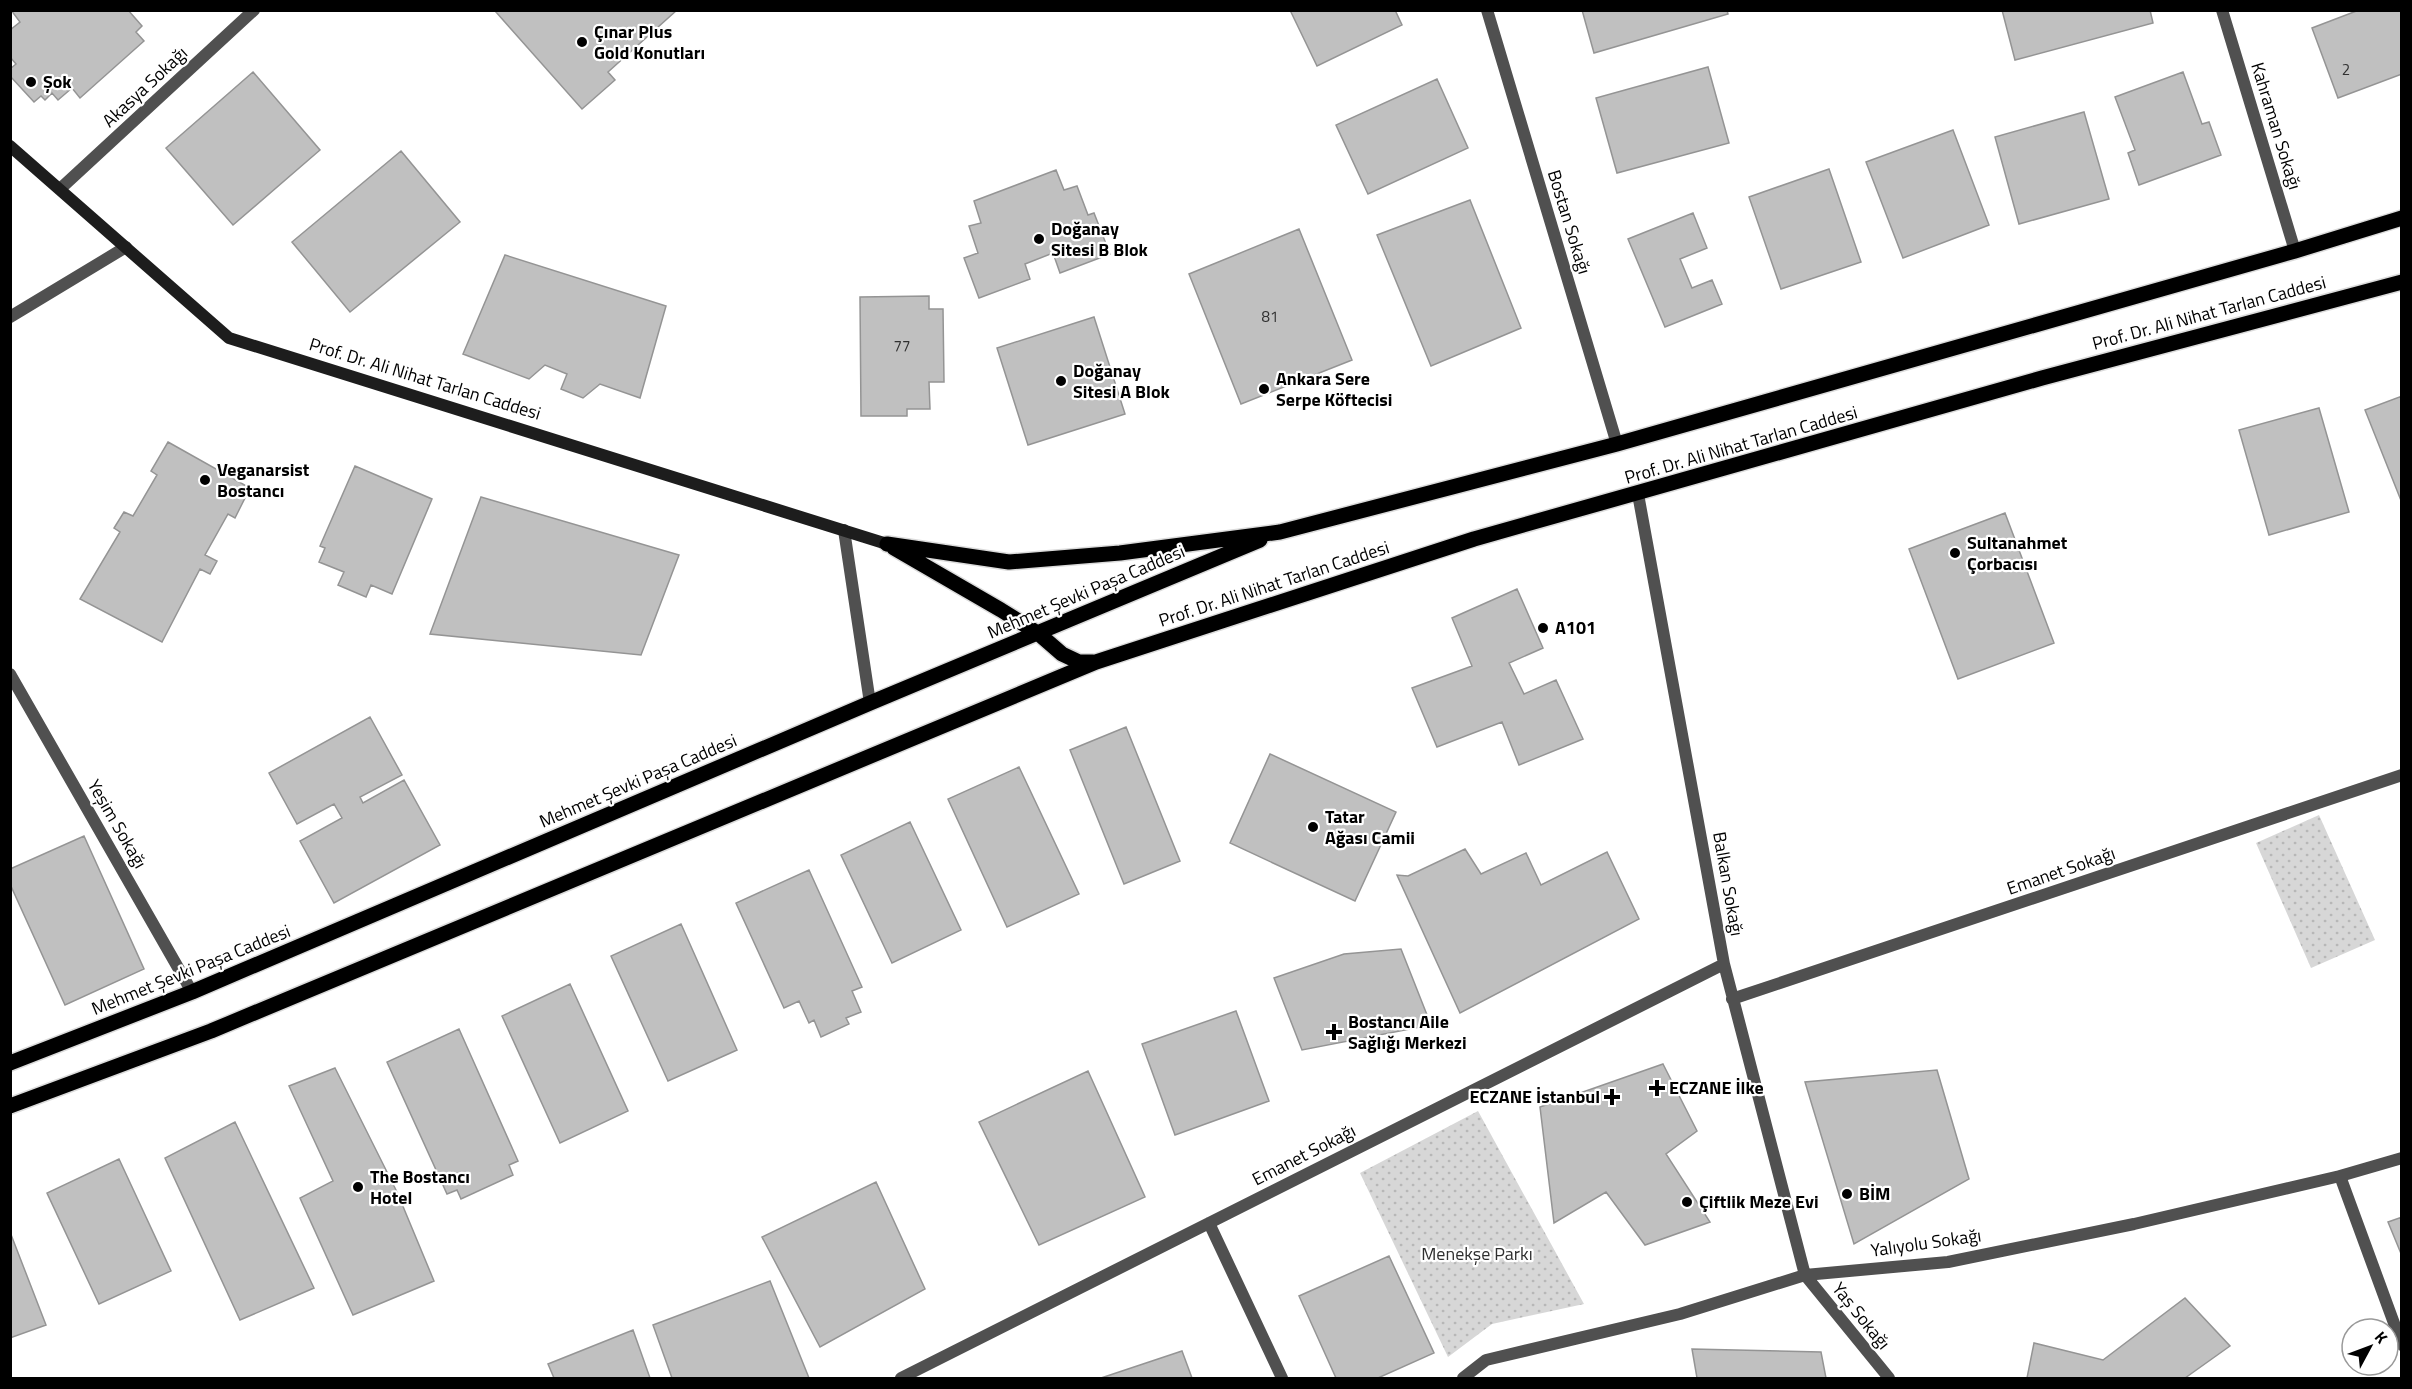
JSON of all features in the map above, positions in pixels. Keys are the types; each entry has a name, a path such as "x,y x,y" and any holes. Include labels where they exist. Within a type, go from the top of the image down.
{"main road":[{"name":"Prof. Dr. Ali Nihat Tarlan Caddesi","path":"10,146 229,338 887,544"},
{"name":"Prof. Dr. Ali Nihat Tarlan Caddesi","path":"1280,532 1617,444 2295,251 2402,218"},
{"name":"Prof. Dr. Ali Nihat Tarlan Caddesi","path":"1096,662 1474,539 2042,378 2402,282"},
{"path":"887,544 1010,562 1120,553 1280,532"},
{"name":"Mehmet Şevki Paşa Caddesi","path":"10,1063 192,992 870,703 1280,532"},
{"path":"887,544 1039,634 1062,654 1079,662 1096,662"},
{"path":"10,1106 211,1032 1096,662"}],"street":[{"name":"Akasya Sokağı","path":"60,189 254,10"},
{"name":"Bostan Sokağı","path":"1487,10 1617,444"},
{"name":"Kahraman Sokağı","path":"2222,10 2295,251"},
{"path":"10,317 126,247"},
{"name":"Balkan Sokağı","path":"1638,494 1724,964 1805,1275"},
{"path":"844,530 870,703"},
{"name":"Yeşim Sokağı","path":"10,674 192,992"},
{"name":"Emanet Sokağı","path":"1732,999 2402,775"},
{"name":"Emanet Sokağı","path":"901,1378 1724,964"},
{"name":"Yalıyolu Sokağı","path":"1462,1378 1486,1360 1680,1314 1805,1275 1948,1262 2134,1224 2340,1176 2402,1158"},
{"path":"2340,1176 2402,1345"},
{"path":"1209,1223 1282,1378"},
{"name":"Yaş Sokağı","path":"1805,1275 1889,1378"}],"green space":[{"path":"2319,815 2375,940 2311,968 2256,843"},
{"name":"Menekşe Parkı","path":"1478,1111 1584,1304 1492,1324 1448,1357 1360,1173"}],"building":[{"path":"11,10 128,10 142,26 136,32 144,41 80,98 72,88 58,100 52,93 45,100 41,96 34,102 10,76 10,69 16,64 10,57 10,30 20,22"},
{"name":"Çınar Plus Gold Konutları","path":"498,10 677,10 608,72 615,80 582,109 496,12"},
{"path":"1290,10 1395,10 1402,25 1317,66"},
{"path":"1582,10 1727,10 1728,14 1594,53"},
{"path":"2002,10 2150,10 2153,23 2015,60"},
{"path":"2359,10 2402,10 2402,74 2338,98 2312,28"},
{"path":"1708,67 1729,143 1617,173 1596,98"},
{"path":"253,72 320,150 233,225 166,148"},
{"path":"2183,72 2202,124 2209,122 2221,155 2139,185 2128,153 2135,150 2115,97"},
{"path":"1437,79 1468,148 1368,194 1336,125"},
{"path":"2084,112 2109,199 2019,224 1995,137"},
{"path":"1953,130 1989,225 1903,258 1866,162"},
{"path":"401,151 460,222 350,312 292,242"},
{"path":"1829,169 1861,262 1781,289 1749,197"},
{"name":"Doğanay Sitesi B Blok","path":"1056,170 1064,190 1077,186 1088,215 1094,213 1110,254 1060,273 1053,253 1025,264 1030,279 979,298 964,258 978,253 969,226 981,223 974,201"},
{"path":"1470,200 1521,328 1431,366 1377,235"},
{"path":"1693,213 1707,248 1680,259 1692,288 1712,280 1722,304 1665,327 1628,239"},
{"path":"1299,229 1352,360 1241,404 1189,274"},
{"path":"505,255 666,306 640,398 600,384 583,398 561,389 567,374 545,365 529,379 463,354"},
{"path":"929,296 929,309 943,309 944,382 929,382 930,409 907,409 907,416 861,416 860,297"},
{"name":"Doğanay Sitesi A Blok","path":"1094,317 1125,414 1028,445 997,348"},
{"path":"2402,396 2402,503 2365,410"},
{"path":"2319,408 2349,512 2269,535 2239,430"},
{"path":"168,442 250,488 235,518 228,514 205,555 217,561 210,574 200,569 162,642 80,599 120,532 114,528 124,512 133,516 157,475 151,471"},
{"path":"355,466 432,499 392,594 371,585 366,597 338,585 344,572 319,562 325,548 320,546"},
{"path":"481,497 679,555 641,655 430,634"},
{"path":"2005,513 2054,643 1958,679 1909,549"},
{"path":"1517,589 1543,648 1509,663 1524,694 1556,680 1583,739 1519,765 1502,722 1437,747 1412,688 1472,666 1452,618"},
{"path":"370,717 402,775 360,797 363,803 404,780 440,845 334,903 300,841 342,818 334,804 297,824 269,773"},
{"path":"1126,727 1180,861 1124,884 1070,750"},
{"name":"Tatar Ağası Camii","path":"1270,754 1396,812 1355,901 1230,843"},
{"path":"1019,767 1079,894 1007,927 948,799"},
{"path":"910,822 961,930 892,963 841,855"},
{"path":"84,836 144,969 65,1005 10,884 10,869"},
{"path":"1465,849 1481,874 1526,853 1541,885 1607,852 1639,919 1460,1013 1397,875 1408,876"},
{"path":"809,870 862,987 852,991 861,1012 846,1018 849,1024 821,1037 814,1020 809,1023 799,1001 784,1008 736,903"},
{"path":"681,924 737,1050 668,1081 611,956"},
{"path":"1401,949 1431,1025 1302,1050 1274,978 1344,954"},
{"path":"570,984 628,1111 560,1143 502,1016"},
{"path":"1236,1011 1269,1101 1175,1135 1142,1044"},
{"path":"459,1029 518,1161 509,1165 513,1175 461,1199 457,1190 447,1194 387,1062"},
{"path":"1663,1064 1697,1131 1666,1154 1710,1222 1645,1245 1606,1192 1554,1223 1540,1107"},
{"name":"The Bostancı Hotel","path":"335,1068 397,1192 434,1281 353,1315 300,1198 333,1181 289,1086"},
{"path":"1937,1070 1969,1179 1854,1244 1805,1082"},
{"path":"1088,1071 1145,1197 1039,1245 979,1122"},
{"path":"235,1122 314,1288 240,1320 165,1158"},
{"path":"119,1159 171,1271 99,1304 47,1193"},
{"path":"876,1182 925,1289 820,1347 762,1237"},
{"path":"2402,1217 2402,1256 2388,1222"},
{"path":"10,1232 46,1325 10,1338"},
{"path":"1389,1256 1434,1353 1378,1378 1336,1378 1299,1296"},
{"path":"770,1281 809,1378 672,1378 653,1325"},
{"path":"2185,1298 2230,1346 2185,1378 2027,1378 2034,1343 2103,1360"},
{"path":"633,1330 650,1378 554,1378 548,1364"},
{"path":"1692,1349 1821,1352 1826,1378 1697,1378"},
{"path":"1182,1351 1192,1378 1101,1378"}],"place":[{"name":"Çınar Plus Gold Konutları","path":"582,42"},
{"name":"Şok","path":"31,82"},
{"name":"Doğanay Sitesi B Blok","path":"1039,239"},
{"name":"Doğanay Sitesi A Blok","path":"1061,381"},
{"name":"Ankara Sere Serpe Köftecisi","path":"1264,389"},
{"name":"Veganarsist Bostancı","path":"205,480"},
{"name":"Sultanahmet Çorbacısı","path":"1955,553"},
{"name":"A101","path":"1543,628"},
{"name":"Tatar Ağası Camii","path":"1313,827"},
{"name":"Bostancı Aile Sağlığı Merkezi","path":"1334,1032"},
{"name":"ECZANE İlke","path":"1657,1088"},
{"name":"ECZANE İstanbul","path":"1612,1097"},
{"name":"The Bostancı Hotel","path":"358,1187"},
{"name":"BİM","path":"1847,1194"},
{"name":"Çiftlik Meze Evi","path":"1687,1202"}]}
